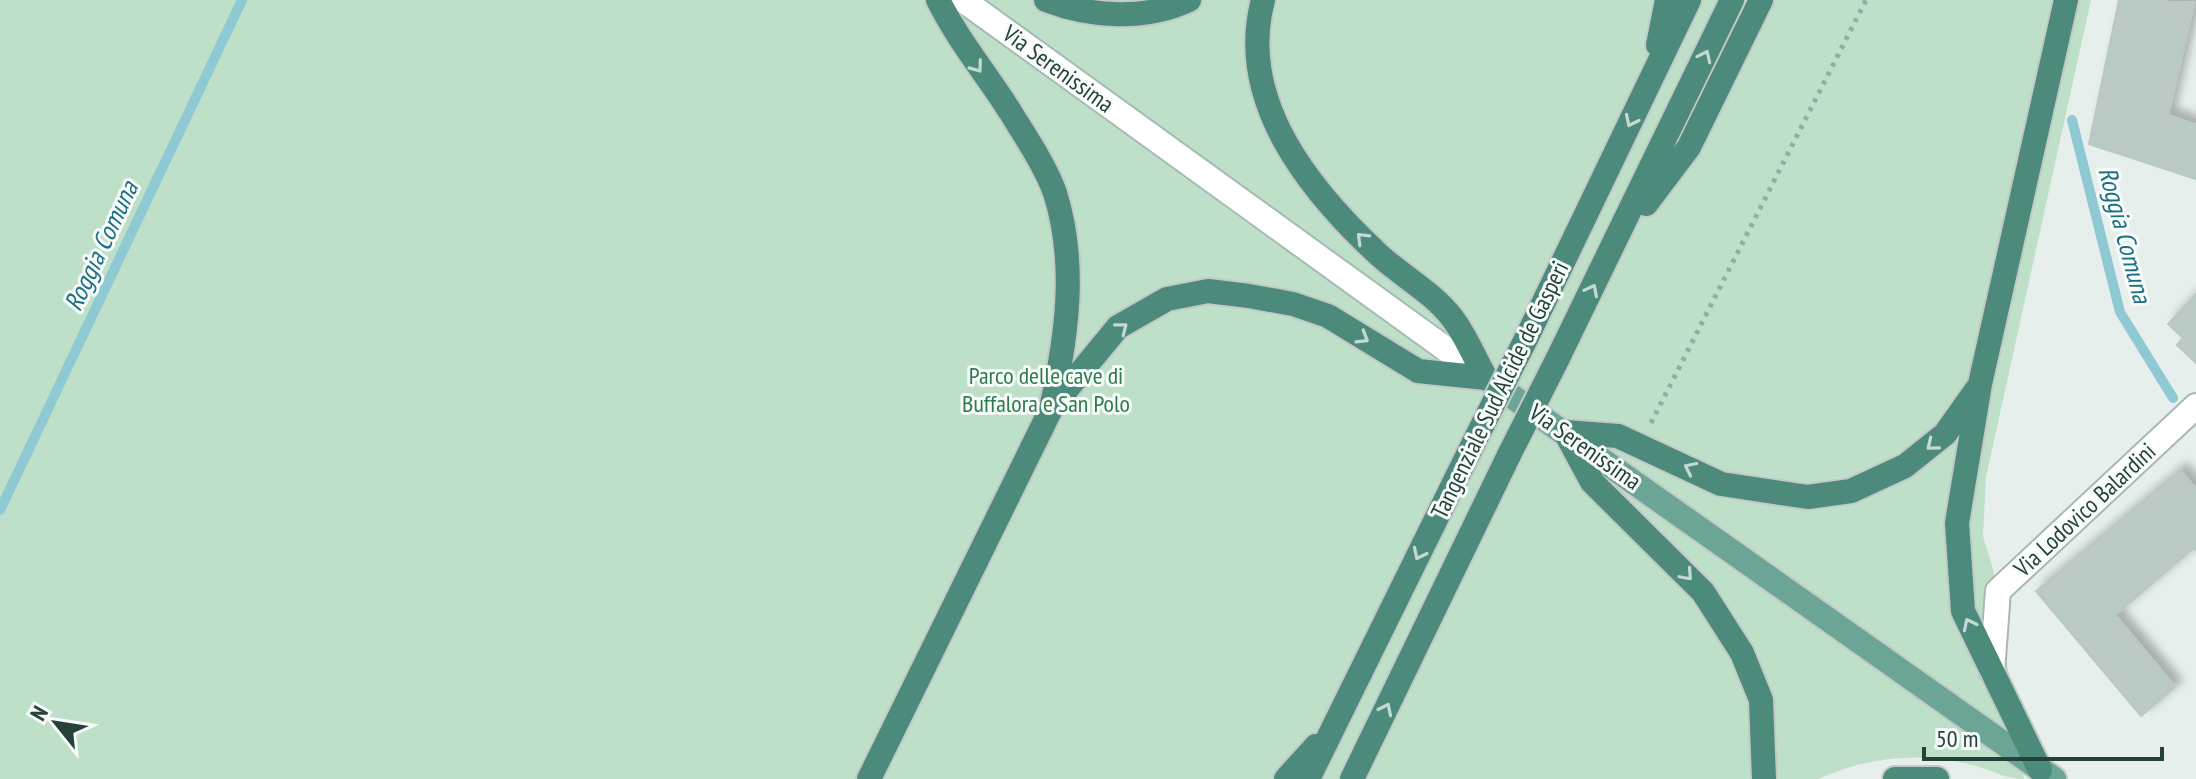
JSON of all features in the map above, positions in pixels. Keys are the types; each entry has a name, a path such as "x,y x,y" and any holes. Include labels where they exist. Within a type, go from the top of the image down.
{"highway":[{"path":"938,0 958,41 1010,112 1055,192 1068,266 1067,335 1052,407"},
{"path":"1046,0 1077,12 1127,14 1175,7 1189,0"},
{"path":"1263,0 1257,20 1262,80 1280,135 1297,165 1329,204 1379,255 1453,317 1486,378"},
{"path":"1652,78 1667,0"},
{"name":"Tangenziale Sud Alcide de Gasperi","path":"1308,779 1526,339 1689,0"},
{"name":"Tangenziale Sud Alcide de Gasperi","path":"1352,779 1509,455 1616,244 1732,0"},
{"path":"1616,244 1689,147 1761,0"},
{"path":"2047,774 1963,611 1957,523 1980,384 2066,0"},
{"path":"869,779 1052,407 1118,327 1167,299 1208,291 1293,304 1328,316 1418,371 1486,378"},
{"path":"1565,432 1618,436 1721,484 1808,497 1851,491 1905,466 1945,434 1980,384"},
{"path":"1565,432 1592,482 1703,592 1742,653 1761,700 1764,779"},
{"path":"1286,779 1334,727"},
{"path":"1895,779 1937,779"}],"main road":[{"name":"Via Serenissima","path":"963,0 1486,378 2047,774"},
{"name":"Via Lodovico Balardini","path":"1992,672 1998,591 2196,406"}],"path":[{"path":"1640,445 1866,0"}],"green space":[{"name":"Parco delle cave di Buffalora e San Polo","path":"0,0 2091,0 1986,477 1983,536 1993,569 2024,779 1955,761 1915,757 1857,765 1818,779 0,779"}],"building":[{"path":"2119,0 2194,3 2168,115 2196,125 2196,179 2089,144"},
{"path":"2196,294 2196,363 2177,345 2183,338 2168,324"},
{"path":"2180,470 2196,489 2196,550 2194,548 2115,615 2175,687 2141,716 2036,591"}],"waterway":[{"name":"Roggia Comuna","path":"0,510 242,0"},
{"name":"Roggia Comuna","path":"2072,120 2120,312 2173,398"}]}
